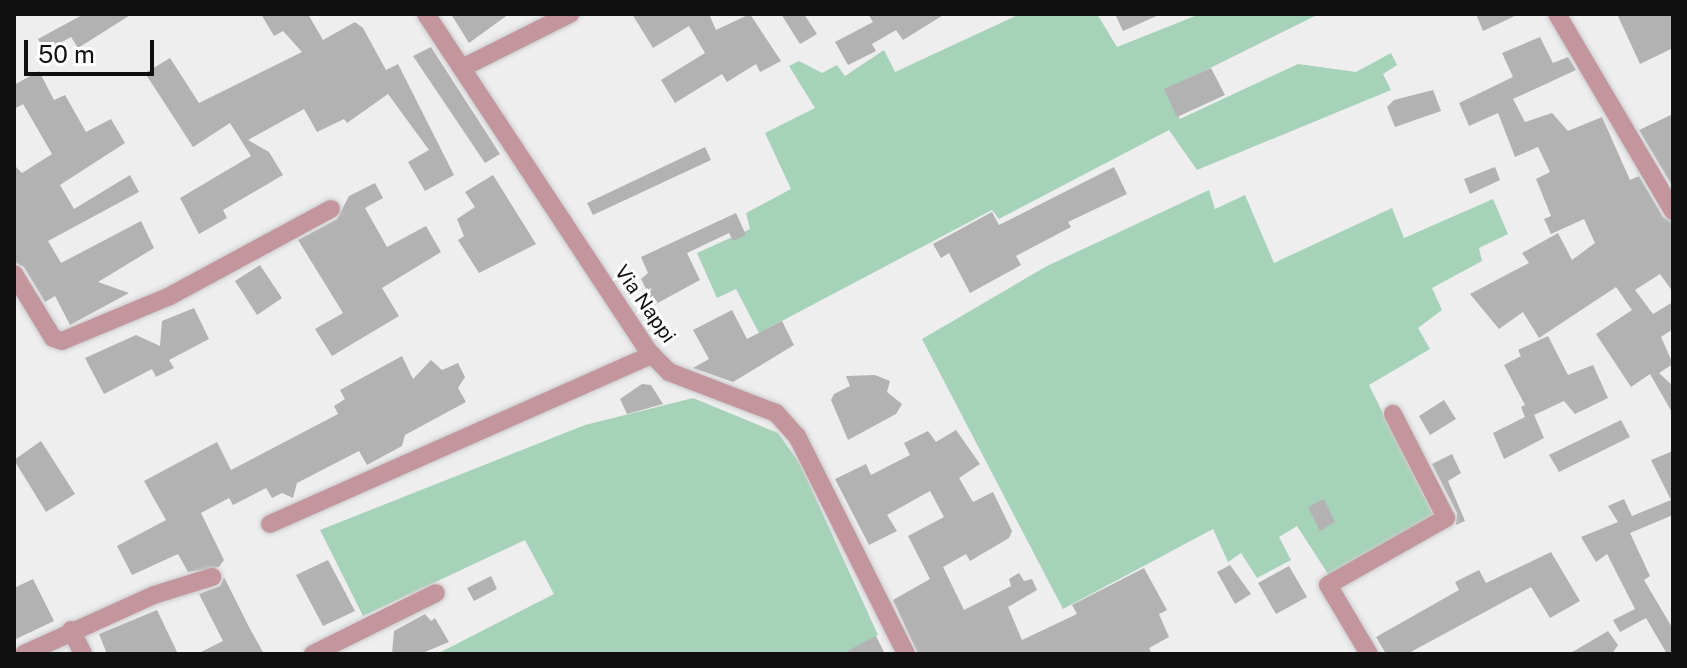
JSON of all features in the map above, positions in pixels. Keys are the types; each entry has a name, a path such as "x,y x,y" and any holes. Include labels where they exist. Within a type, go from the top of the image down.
{"street":[{"name":"Via Nappi","path":"426,14 652,355 669,372 776,413 797,436 906,654"},
{"path":"462,68 570,14"},
{"path":"1557,14 1673,211"},
{"path":"14,274 53,338 62,341 170,296 331,209"},
{"path":"270,524 652,355"},
{"path":"1369,654 1328,585 1446,518 1393,414"},
{"path":"24,654 71,630 212,577"},
{"path":"313,654 436,593"},
{"path":"71,630 83,654"}],"green space":[{"path":"1020,14 1097,14 1117,47 1200,14 1319,14 1166,90 1180,119 1298,64 1356,72 1391,53 1397,65 1383,74 1391,90 1197,170 1169,130 999,219 992,210 759,333 736,289 717,298 697,253 750,229 746,213 791,189 765,133 815,108 789,66 799,61 822,73 837,65 845,76 884,50 895,72"},
{"path":"1209,190 1215,209 1245,195 1274,263 1392,208 1404,238 1493,199 1508,234 1479,248 1482,261 1432,288 1442,310 1418,328 1430,349 1369,385 1434,517 1330,577 1297,526 1279,537 1291,560 1257,578 1241,553 1228,562 1213,529 1063,609 922,339 1047,266"},
{"path":"693,398 778,433 800,464 878,635 846,654 437,654 554,594 525,540 363,616 320,530 585,425"}],"building":[{"path":"84,14 132,14 78,48 71,37 44,52 38,39"},
{"path":"261,14 308,14 323,40 355,22 363,28 386,70 398,64 454,175 425,191 408,162 429,150 388,94 347,123 344,119 317,132 304,109 248,140 269,152 283,175 223,210 227,218 199,234 180,198 251,156 230,123 193,147 145,73 170,58 199,103 302,52 283,31 274,36"},
{"path":"451,14 509,14 469,43"},
{"path":"632,14 709,14 716,30 750,14 781,61 760,72 756,64 727,82 722,74 675,103 661,80 705,53 689,26 653,48"},
{"path":"781,14 804,14 817,34 800,44"},
{"path":"868,14 945,14 903,40 896,30 872,44 876,51 848,65 835,42 873,22"},
{"path":"1115,14 1161,14 1123,31"},
{"path":"1476,14 1519,14 1483,31"},
{"path":"1617,14 1673,14 1673,48 1640,64"},
{"path":"1540,37 1553,63 1568,57 1576,70 1513,99 1525,122 1552,113 1568,131 1602,117 1630,180 1639,176 1663,217 1673,223 1673,292 1660,274 1635,290 1653,314 1673,302 1673,329 1661,337 1673,364 1659,373 1673,386 1673,414 1650,374 1631,387 1596,334 1632,310 1616,287 1539,338 1523,312 1499,329 1470,294 1529,263 1522,253 1558,233 1572,260 1595,243 1584,219 1551,234 1544,219 1551,216 1536,179 1550,172 1538,147 1515,157 1498,113 1469,126 1459,103 1513,77 1502,53"},
{"path":"431,47 500,154 485,163 413,56"},
{"path":"1211,68 1225,95 1177,117 1164,89"},
{"path":"39,71 54,100 65,95 86,132 111,119 125,143 60,185 74,209 130,175 139,192 48,241 61,263 141,221 154,248 98,282 129,293 70,325 55,296 45,302 24,267 14,262 14,165 22,173 52,154 23,104 14,109 14,85"},
{"path":"1433,90 1441,111 1395,127 1387,107 1394,100"},
{"path":"1673,114 1673,187 1639,130"},
{"path":"705,147 711,160 593,215 587,203"},
{"path":"1114,167 1127,194 1068,222 1071,227 1016,256 1021,265 970,293 949,253 941,258 933,244 992,212 999,225"},
{"path":"1495,167 1500,180 1470,194 1464,179"},
{"path":"493,175 536,244 479,273 458,240 464,236 457,219 475,207 465,192"},
{"path":"375,183 383,198 365,208 387,247 426,226 441,252 382,288 399,316 332,356 315,329 343,313 298,240 337,219 349,196"},
{"path":"736,213 746,235 733,241 729,233 687,253 700,280 654,305 641,279 648,273 641,257"},
{"path":"260,265 282,298 257,315 235,281"},
{"path":"194,308 209,339 169,360 174,368 156,377 152,369 104,394 85,358 136,335 160,346 162,321"},
{"path":"732,310 747,339 782,321 794,345 733,382 693,368 709,359 693,330"},
{"path":"1548,336 1568,375 1593,365 1608,398 1575,414 1564,401 1534,415 1544,438 1504,459 1493,433 1525,417 1521,407 1525,405 1504,365 1521,356 1518,350"},
{"path":"402,356 413,379 431,360 442,370 458,363 465,377 458,388 466,402 405,435 402,446 367,465 359,451 297,483 293,498 282,493 272,498 266,488 233,505 229,498 201,513 224,560 219,567 188,572 178,554 132,575 117,546 166,520 144,481 217,442 231,470 338,414 334,406 345,399 340,390"},
{"path":"875,375 890,381 887,392 902,404 896,414 848,440 831,400 834,394 850,386 846,376"},
{"path":"642,384 651,385 663,404 627,414 620,399"},
{"path":"1444,400 1456,419 1430,435 1419,416"},
{"path":"1621,420 1630,437 1559,472 1549,455"},
{"path":"956,430 980,464 959,478 973,502 993,492 1012,531 1009,538 970,561 966,554 943,567 964,610 1011,586 1009,579 1019,573 1024,581 1032,579 1037,590 1008,607 1022,640 1077,614 1072,605 1144,568 1167,610 1159,614 1169,637 1149,648 1152,654 918,654 893,600 930,579 908,536 944,517 930,491 887,515 897,531 869,545 835,479 866,464 871,475 910,455 904,443 928,431 936,442"},
{"path":"41,441 75,494 46,512 14,460"},
{"path":"1673,451 1673,515 1630,533 1650,576 1644,580 1673,629 1673,654 1667,654 1646,618 1620,632 1613,620 1635,609 1607,554 1596,562 1581,537 1618,522 1608,506 1624,499 1632,516 1671,500 1651,460"},
{"path":"1452,454 1461,473 1448,481 1465,521 1456,525 1457,513 1432,464"},
{"path":"1324,499 1335,522 1320,531 1308,507"},
{"path":"1551,552 1580,601 1550,618 1531,587 1407,654 1386,654 1376,637 1459,590 1455,582 1479,570 1486,583"},
{"path":"328,560 355,611 323,626 296,575"},
{"path":"1230,565 1251,594 1235,604 1217,572"},
{"path":"1289,566 1307,597 1276,614 1258,583"},
{"path":"491,576 497,589 474,601 467,588"},
{"path":"224,577 264,654 197,654 223,641 199,594 220,586"},
{"path":"33,579 54,621 14,640 14,588"},
{"path":"157,610 178,654 107,654 99,634"},
{"path":"425,614 431,621 435,618 449,642 420,654 392,654 394,631"},
{"path":"1608,631 1618,645 1612,654 1569,654"},
{"path":"876,636 885,654 842,654"}]}
